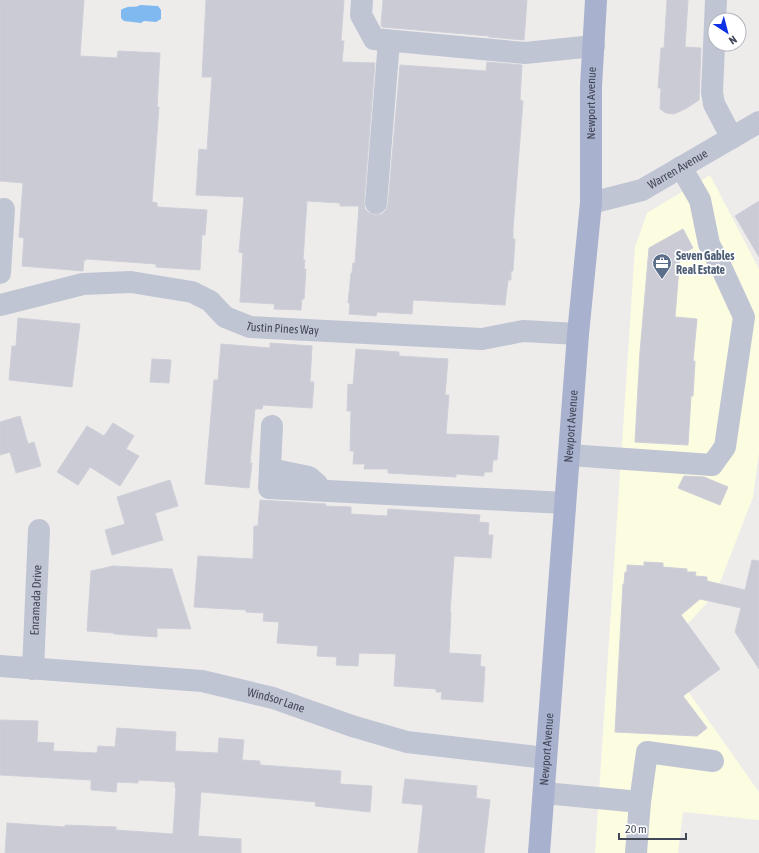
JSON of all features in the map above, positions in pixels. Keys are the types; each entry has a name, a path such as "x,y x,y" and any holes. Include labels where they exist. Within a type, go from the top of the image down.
{"main road":[{"name":"Newport Avenue","path":"539,853 578,334 591,203 592,86 596,0"}],"street":[{"path":"362,0 361,15 374,39 525,54 594,46"},
{"path":"716,0 712,92 714,104 732,138"},
{"path":"376,203 389,41"},
{"name":"Warren Avenue","path":"591,203 642,190 759,122"},
{"path":"569,455 712,464 725,446 744,317 709,244 700,200 681,167"},
{"path":"0,273 4,209"},
{"name":"Tustin Pines Way","path":"0,305 82,284 131,282 192,292 210,300 225,317 250,327 482,339 523,331 578,334"},
{"path":"272,426 270,469 309,477 314,480 319,490 565,504"},
{"name":"Enramada Drive","path":"33,669 39,530"},
{"name":"Windsor Lane","path":"0,666 202,681 273,698 352,726 407,742 546,758"},
{"path":"636,853 640,802 647,752 713,761"},
{"path":"544,793 640,802"}],"shaded area":[{"path":"710,175 759,269 759,453 753,497 716,593 661,653 759,792 759,820 683,812 678,853 595,853 635,247 647,213"}],"water":[{"path":"140,5 158,6 161,10 161,19 156,22 144,21 141,23 124,21 121,18 121,10 127,7 136,7"}],"building":[{"path":"0,0 84,0 80,56 117,58 118,51 160,53 157,107 159,107 152,202 157,203 157,207 207,210 205,235 202,235 200,270 156,267 156,264 86,259 84,260 83,271 22,266 24,238 19,237 23,183 0,181"},
{"path":"206,0 344,0 341,41 344,41 342,62 375,63 364,202 365,209 369,213 375,215 382,214 386,210 388,204 400,65 486,71 487,62 522,65 520,100 523,101 513,229 513,239 515,239 513,271 511,271 511,280 508,280 505,305 413,300 412,314 377,312 376,316 349,314 350,303 348,303 351,273 353,263 355,263 359,206 340,206 340,203 307,201 303,260 305,260 304,269 306,269 304,299 302,299 301,310 274,309 275,304 240,302 243,253 239,252 244,197 196,195 199,149 207,150 212,77 202,77"},
{"path":"383,0 527,0 524,40 382,27"},
{"path":"667,0 688,0 685,47 701,48 699,100 674,114 666,113 660,109 661,88 658,88 661,48 664,48"},
{"path":"759,201 759,257 735,216"},
{"path":"683,229 693,248 680,255 675,317 697,319 693,361 695,361 693,396 691,396 688,445 635,442 640,352 649,248"},
{"path":"18,318 80,324 72,387 9,380 12,346 16,346"},
{"path":"270,343 312,346 310,382 314,382 312,408 263,405 262,409 255,409 249,488 205,484 214,380 218,380 221,344 270,348"},
{"path":"356,349 399,352 399,356 448,359 445,395 449,395 446,434 499,436 497,460 493,460 492,472 484,472 484,476 456,474 456,477 388,473 388,469 364,469 365,464 353,464 354,451 350,451 351,411 347,411 348,384 353,385"},
{"path":"152,359 171,360 169,383 150,382"},
{"path":"20,416 28,444 34,442 41,466 16,473 10,452 0,455 0,422"},
{"path":"113,423 134,436 126,449 139,456 120,486 90,467 78,485 57,472 87,426 104,436"},
{"path":"684,476 704,477 728,487 720,505 678,488"},
{"path":"170,480 178,506 155,513 163,540 112,555 105,530 125,524 117,497"},
{"path":"260,500 351,507 351,514 387,516 388,509 480,515 479,522 489,523 488,535 493,535 491,558 454,556 450,612 449,653 481,655 480,666 485,667 483,702 441,699 442,692 436,692 436,689 394,686 396,654 359,653 358,666 336,665 337,657 317,656 318,646 277,643 279,622 263,621 264,613 246,612 246,610 194,607 198,556 253,559 254,526 258,526"},
{"path":"752,560 759,561 759,669 735,632 741,608 700,599 681,615 720,669 683,696 707,728 697,736 615,732 623,584 625,572 627,572 627,565 644,566 644,562 663,563 663,567 687,569 687,572 696,572 695,576 707,577 707,581 745,590"},
{"path":"113,566 172,569 191,629 157,628 157,637 87,631 91,571"},
{"path":"0,720 38,721 37,742 54,743 53,751 97,753 98,746 115,747 117,728 176,732 175,751 218,753 219,738 244,740 242,760 260,761 260,765 341,771 340,784 372,786 370,812 315,806 316,802 201,792 198,836 241,839 241,853 5,853 7,823 65,827 65,825 116,827 116,830 173,834 176,788 175,782 138,780 138,783 117,782 116,792 91,790 91,780 0,775"},
{"path":"405,779 477,786 476,798 490,800 484,853 418,853 423,805 402,803"}],"place":[{"name":"Seven Gables Real Estate","path":"662,280"}]}
